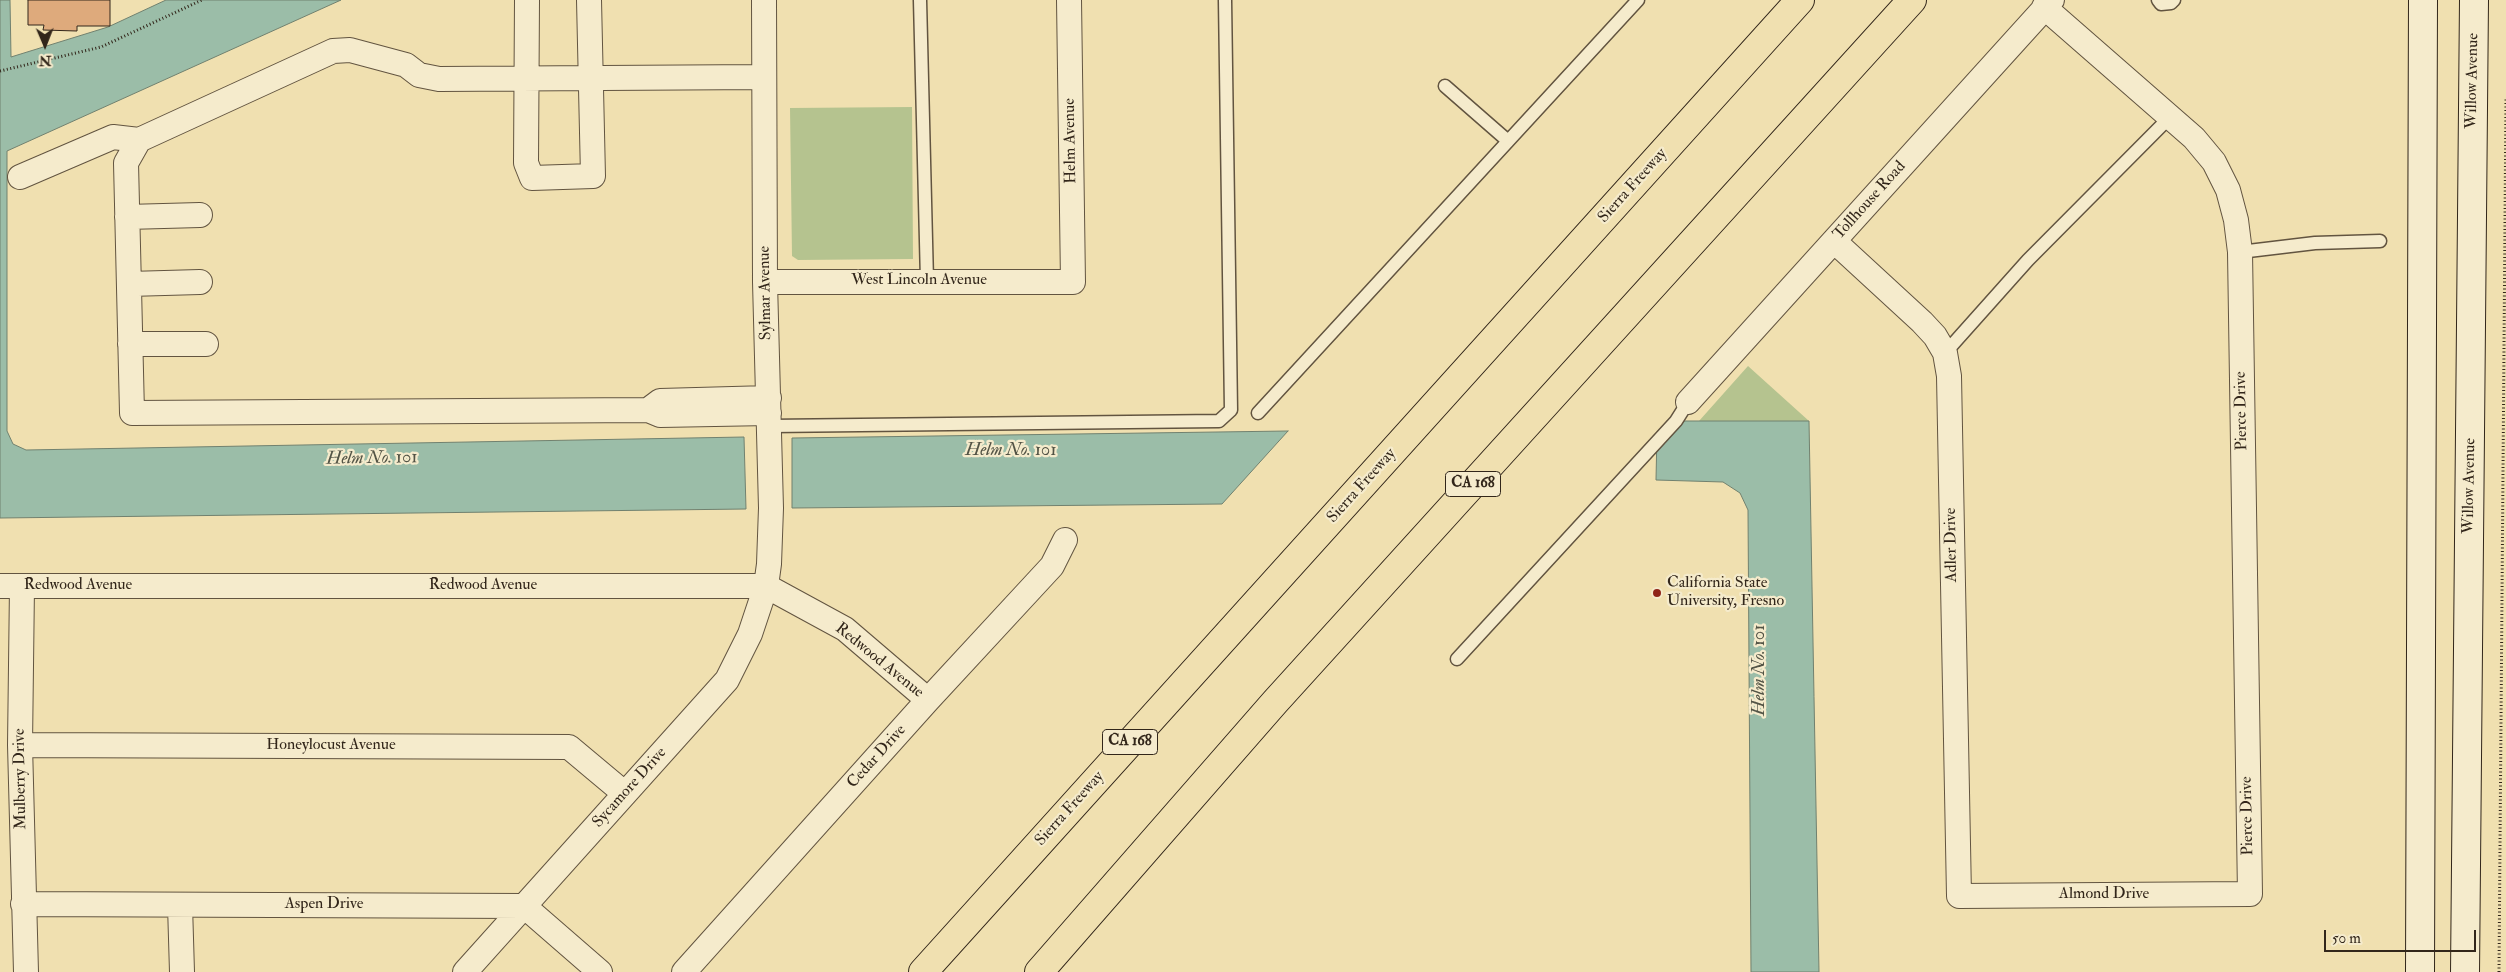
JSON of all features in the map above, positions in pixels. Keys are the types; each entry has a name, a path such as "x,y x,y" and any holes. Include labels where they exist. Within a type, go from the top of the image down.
{"highway":[{"name":"Sierra Freeway","path":"923,972 1800,0"},
{"name":"CA 168","path":"1039,972 1275,702 1912,0"}],"main road":[{"path":"2420,972 2423,0"},
{"name":"Willow Avenue","path":"2465,972 2474,0"}],"street":[{"path":"527,0 526,164 532,178 593,176 589,0"},
{"name":"Sylmar Avenue","path":"764,0 765,282 771,542 766,586"},
{"name":"Helm Avenue","path":"1069,0 1073,282"},
{"name":"Pierce Drive","path":"2048,4 2194,138 2214,162 2230,197 2236,220 2240,252 2250,894"},
{"name":"Tollhouse Road","path":"1688,402 2048,4"},
{"path":"20,177 113,137 138,140 333,51 350,50 406,65 419,75 438,79 526,71 764,70"},
{"path":"138,140 126,163 132,413 648,410 660,415 769,413"},
{"path":"127,216 200,215"},
{"name":"Adler Drive","path":"1834,241 1922,322 1935,336 1945,353 1949,386 1959,896"},
{"path":"129,284 200,282"},
{"name":"West Lincoln Avenue","path":"765,282 1073,282"},
{"path":"130,344 206,344"},
{"name":"Cedar Drive","path":"684,972 928,700 1052,566 1065,540"},
{"name":"Redwood Avenue","path":"11,586 766,586 845,629 928,700"},
{"name":"Mulberry Drive","path":"11,586 20,745 26,972"},
{"name":"Sycamore Drive","path":"464,972 728,680 750,634 766,586"},
{"name":"Honeylocust Avenue","path":"20,745 569,747 624,793"},
{"name":"Almond Drive","path":"1959,896 2250,894"},
{"name":"Aspen Drive","path":"23,904 524,906"},
{"path":"180,905 182,972"},
{"path":"524,906 600,972"}],"lane":[{"path":"920,0 927,281"},
{"path":"769,413 1219,421 1231,410 1225,0"},
{"path":"1258,413 1638,0"},
{"path":"2158,0 2161,4 2171,3 2174,0"},
{"path":"1445,86 1508,141"},
{"path":"1945,353 2028,260 2171,116"},
{"path":"2240,252 2315,243 2380,241"},
{"path":"1456,659 1676,421 1688,402"}],"path":[{"path":"0,71 101,47 202,0"},
{"path":"2499,972 2506,97"}],"shaded area":[{"path":"912,107 913,259 798,260 792,256 790,108"},
{"path":"1748,366 1809,421 1699,421"}],"water":[{"name":"Helm No. 101","path":"0,0 10,0 11,57 108,27 166,0 341,0 7,151 7,431 13,444 26,450 744,437 746,509 0,518"},
{"name":"Helm No. 101","path":"1667,421 1809,421 1819,972 1751,972 1748,510 1740,493 1723,482 1656,480 1657,432"},
{"name":"Helm No. 101","path":"1288,431 1222,504 792,508 792,438"}],"building":[{"path":"28,0 110,0 110,26 77,26 77,31 43,30 44,25 28,25"}],"place":[{"name":"California State University, Fresno","path":"1657,593"}]}
